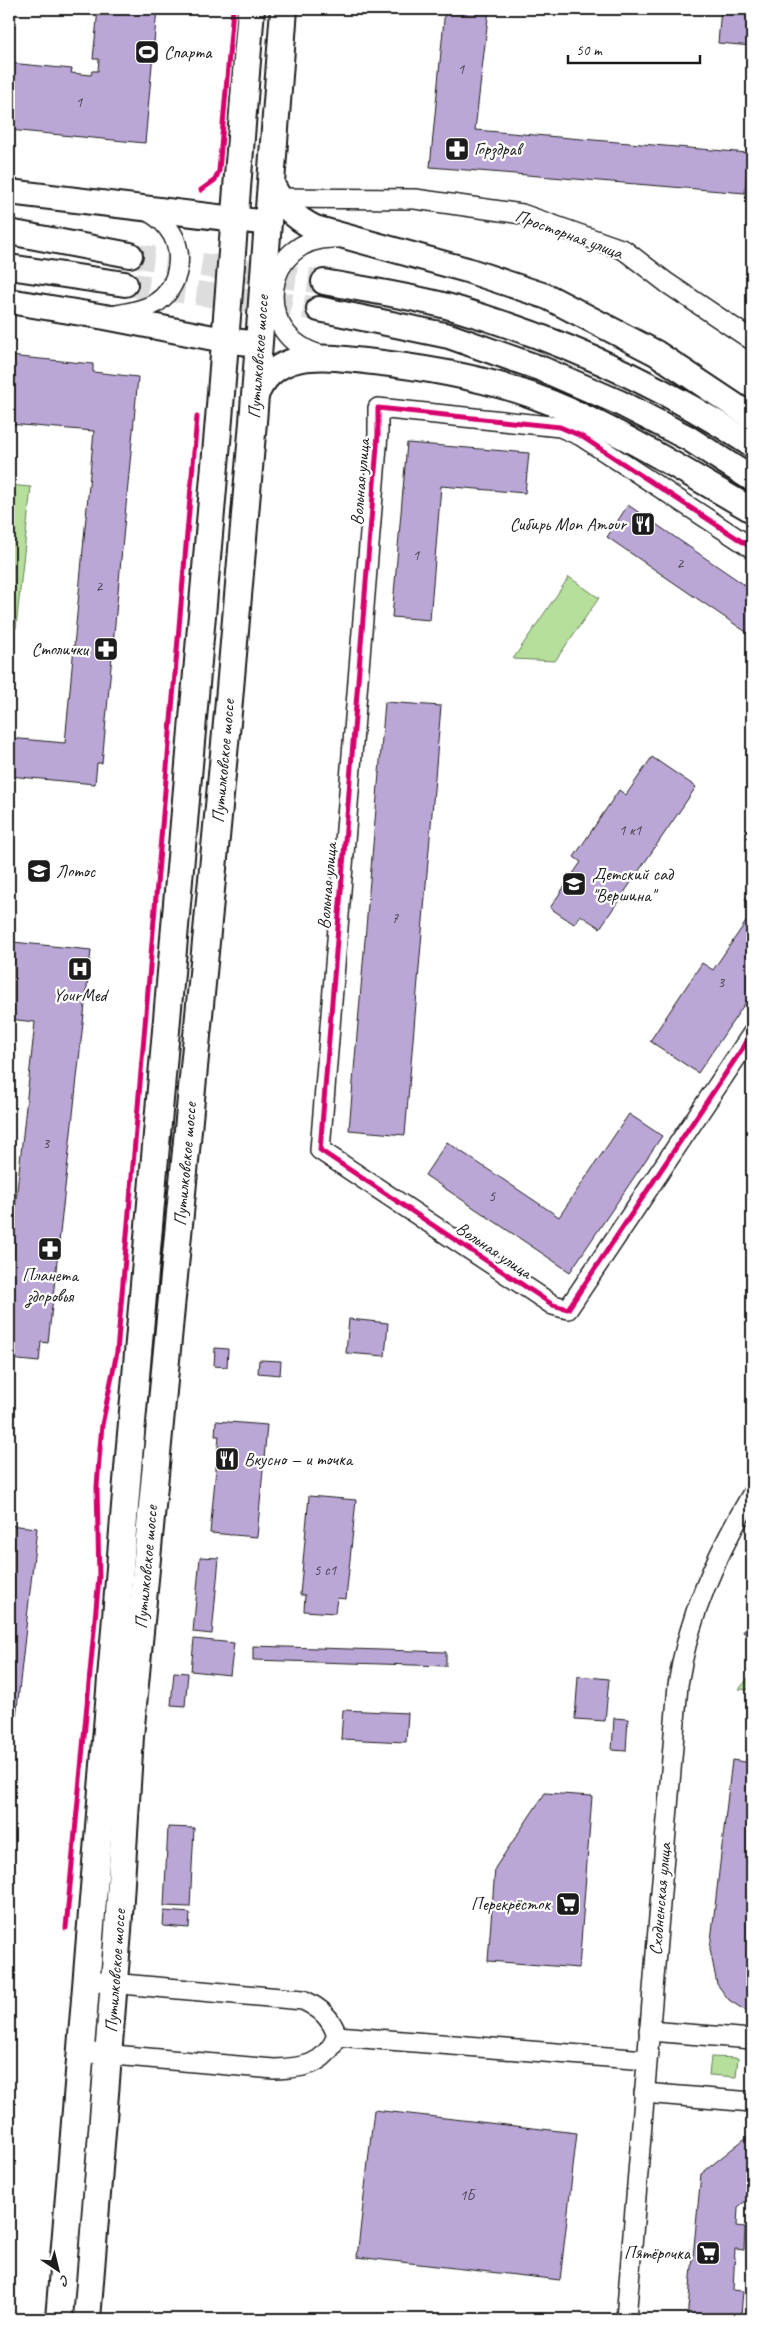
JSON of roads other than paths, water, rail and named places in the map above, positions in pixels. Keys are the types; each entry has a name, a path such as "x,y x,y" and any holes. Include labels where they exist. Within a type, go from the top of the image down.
{"main road":[{"name":"Путилковское шоссе","path":"59,2319 129,1457 251,9"},
{"name":"Путилковское шоссе","path":"86,2319 109,2055 130,1736 228,712 272,200 284,9"}],"street":[{"path":"9,192 234,220 272,200 302,222 344,238 467,270 548,297 656,353 752,417"},
{"name":"Просторная улица","path":"272,200 415,199 522,214 624,250 667,283 752,340"},
{"path":"105,317 141,310 156,303 168,291 176,276 179,260 177,244 169,228 158,216 142,208"},
{"path":"9,232 130,255"},
{"path":"344,238 317,239 306,244 286,259 274,281 273,306 282,330 300,347 311,353 325,356 412,366 460,375 532,395 609,428 752,510"},
{"path":"9,267 125,284"},
{"path":"324,282 453,308 556,342 632,375 704,413 752,445"},
{"path":"9,301 224,340 259,344"},
{"path":"320,309 449,336 542,369 618,402 688,438 752,479"},
{"path":"255,398 260,383 279,366 295,360 325,356"},
{"name":"Вольная улица","path":"752,548 581,436 560,427 378,408 378,434 320,1150 553,1306 568,1309 752,1034"},
{"name":"Сходненская улица","path":"626,2319 680,1668 690,1625 706,1584 731,1530 752,1494"},
{"path":"88,1980 302,2000 315,2006 327,2016 337,2036"},
{"path":"649,2030 752,2039"},
{"path":"80,2052 274,2070 297,2068 312,2063 326,2055 337,2036"},
{"path":"337,2036 646,2060"},
{"path":"644,2092 752,2102"}],"tunnel":[{"path":"130,255 324,282"},
{"path":"125,284 319,309"}],"place":[{"name":"Спарта","path":"147,52"},
{"name":"Горздрав","path":"457,149"},
{"name":"Сибирь Mon Amour","path":"643,524"},
{"name":"Столички","path":"106,649"},
{"name":"Лотос","path":"39,871"},
{"name":"Детский сад \"Вершина\"","path":"574,884"},
{"name":"YourMed","path":"80,969"},
{"name":"Планета здоровья","path":"50,1249"},
{"name":"Вкусно — и точка","path":"227,1459"},
{"name":"Перекрёсток","path":"568,1904"},
{"name":"Пятёрочка","path":"708,2253"}]}
